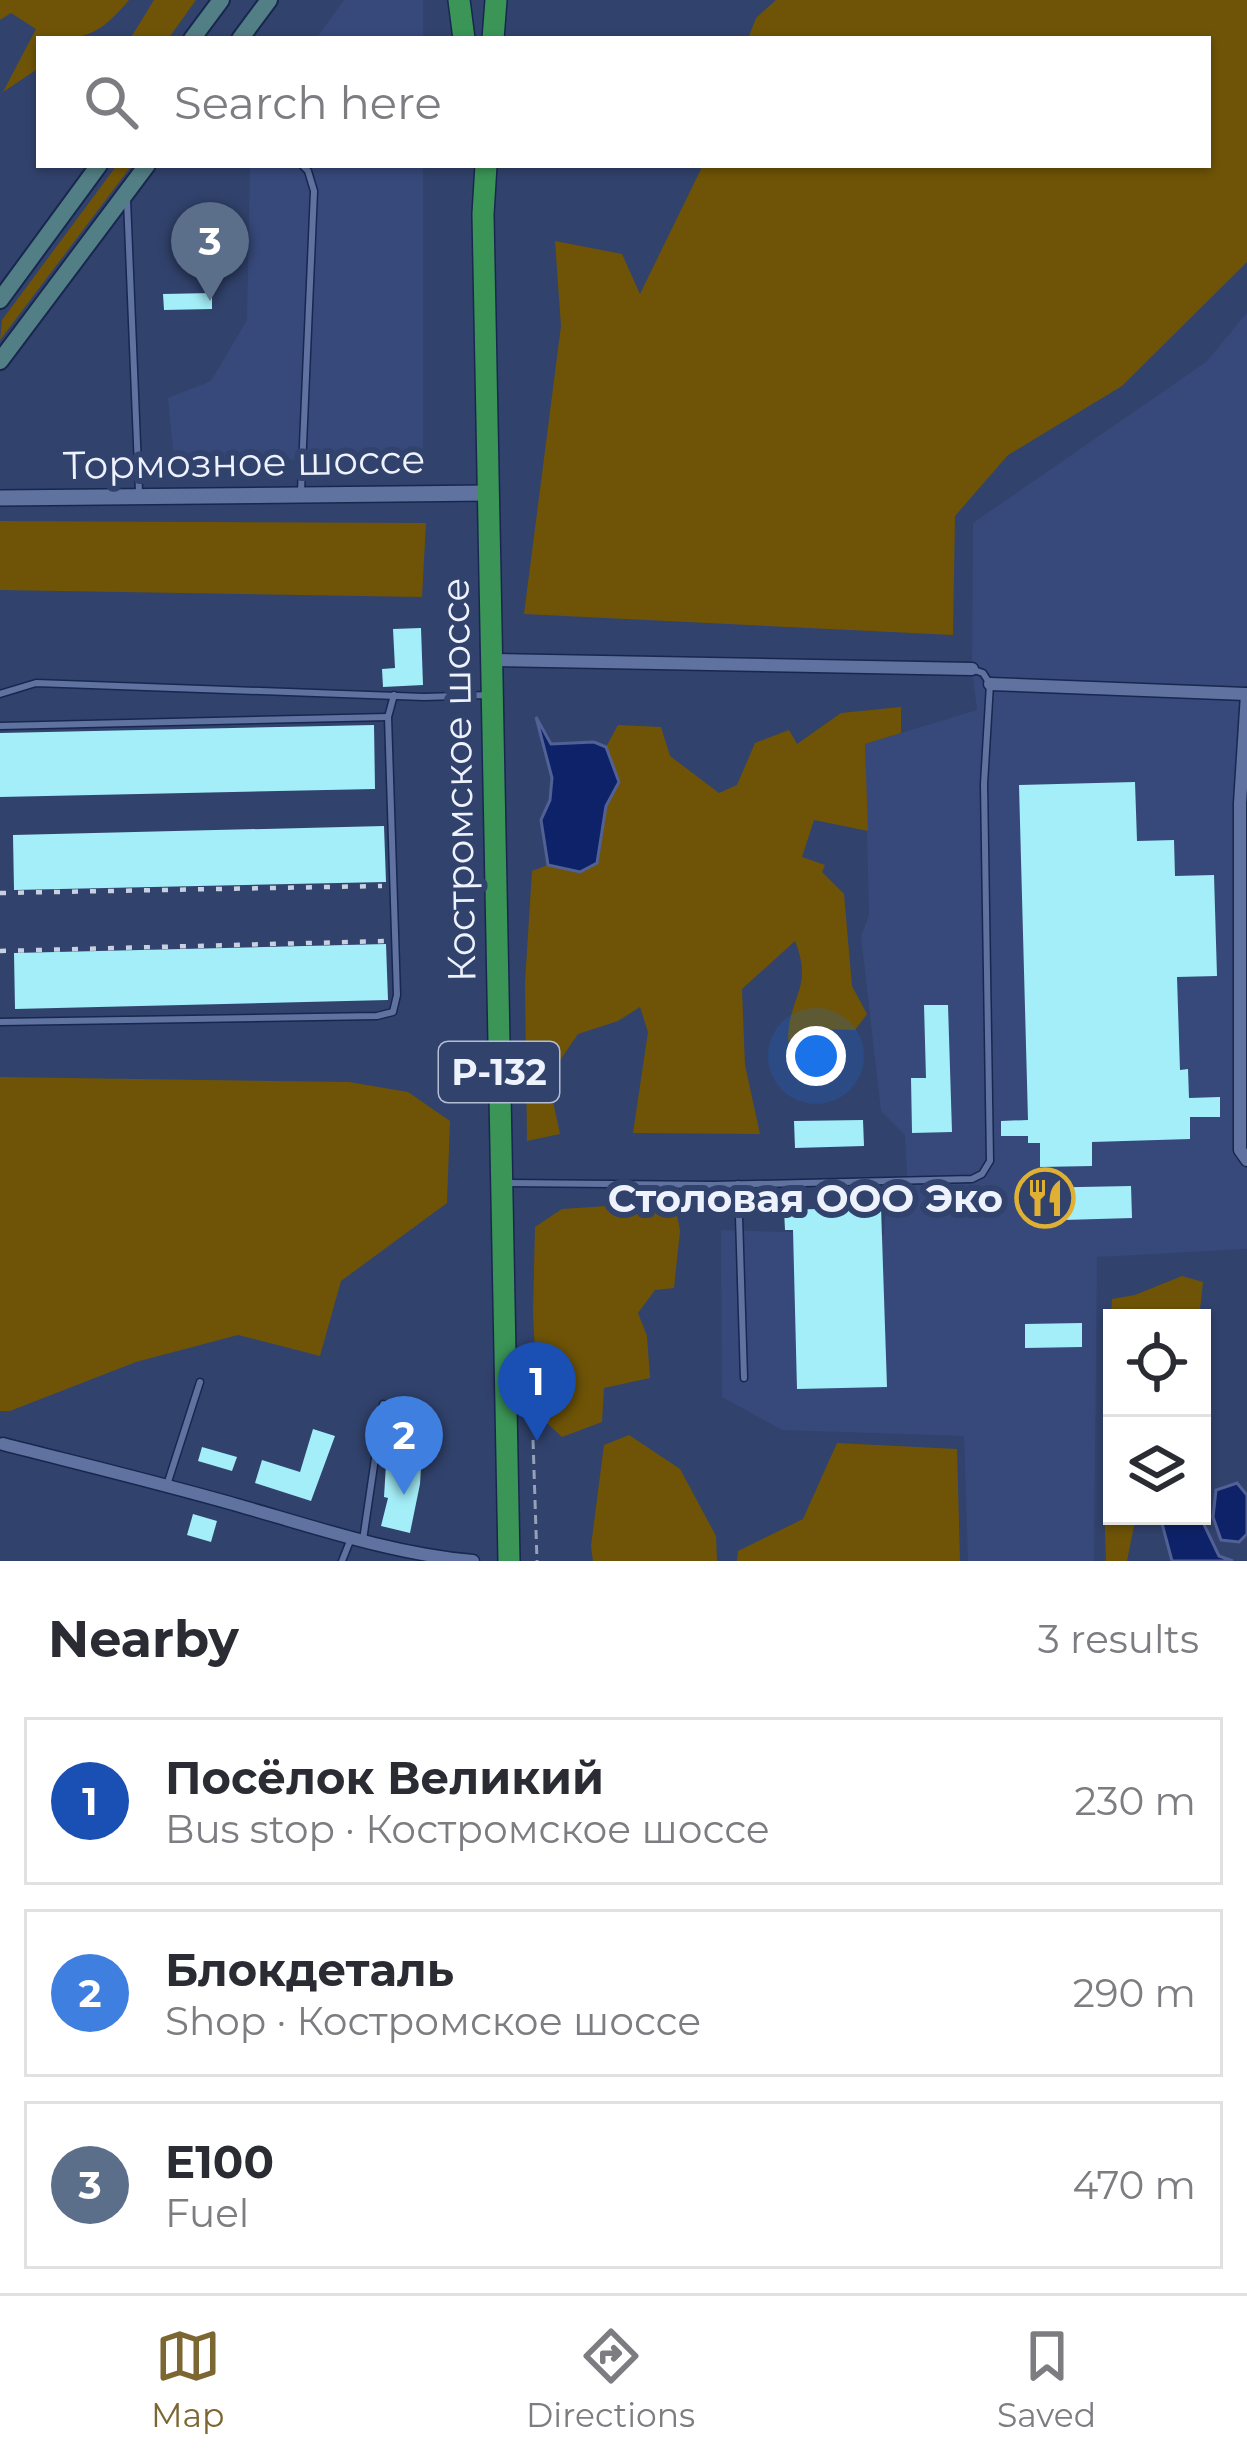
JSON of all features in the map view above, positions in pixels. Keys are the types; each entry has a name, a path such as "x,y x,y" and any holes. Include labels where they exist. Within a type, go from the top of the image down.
{"highway":[{"path":"459,0 464,36"},
{"path":"493,36 496,0"},
{"name":"Костромское шоссе","path":"482,168 509,1561"}],"main road":[{"path":"194,36 220,0"},
{"path":"242,36 269,0"},
{"path":"0,300 97,168"},
{"path":"0,361 145,168"}],"street":[{"name":"Тормозное шоссе","path":"0,498 489,493"},
{"path":"492,660 972,669"},
{"path":"990,684 1247,694 1240,803 1240,1150 1247,1160"},
{"path":"3,1444 357,1539 473,1561"}],"lane":[{"path":"301,494 314,191 305,168"},
{"path":"127,192 139,496"},
{"path":"501,1183 738,1184 971,1179 982,1174 990,1161 985,784 990,684 983,673 972,669"},
{"path":"0,694 36,683 493,695"},
{"path":"0,1022 389,1015 397,995 388,717 394,695"},
{"path":"0,726 388,717"},
{"path":"738,1184 744,1378"},
{"path":"167,1485 200,1382"},
{"path":"342,1561 357,1539 383,1404"}],"path":[{"path":"532,1440 537,1561"}],"shaded area":[{"path":"0,0 129,0 90,33 36,36 36,70 3,92 36,29 11,13 0,20"},
{"path":"154,0 196,0 170,36 132,36"},
{"path":"344,0 423,0 423,36 318,36"},
{"path":"776,0 1247,0 1247,262 1122,386 1008,455 955,516 953,635 524,614 561,326 555,241 622,254 640,294 702,168 1211,168 1211,36 749,36 756,18"},
{"path":"115,168 130,168 0,340 2,320"},
{"path":"250,168 423,168 423,459 174,460 168,398 211,381 247,320"},
{"path":"1247,313 1247,1249 1097,1257 1094,1561 968,1561 964,1436 782,1430 722,1397 721,1230 884,1235 885,1213 909,1211 905,1135 881,1111 861,936 869,915 865,744 977,710 972,669 973,523 1206,362"},
{"path":"0,521 426,523 422,597 0,590"},
{"path":"901,707 901,733 865,744 868,831 814,820 802,857 825,865 822,872 844,894 852,986 867,1014 855,1030 824,1029 788,1041 802,971 795,941 742,989 745,1065 760,1134 633,1133 648,1032 640,1007 618,1021 578,1034 548,1078 560,1134 527,1141 525,983 532,871 548,865 580,872 600,852 606,806 619,782 606,747 618,725 661,727 670,756 719,793 737,785 755,743 789,730 797,744 841,713"},
{"path":"536,717 551,744 594,742 606,747 619,782 606,806 597,863 580,872 548,865 541,820 550,800 552,778"},
{"path":"0,1077 349,1082 408,1092 450,1121 447,1203 341,1281 320,1356 238,1335 136,1362 0,1411"},
{"path":"633,1192 674,1198 680,1231 674,1288 655,1290 638,1313 647,1336 650,1378 604,1388 602,1422 562,1437 538,1415 535,1227 562,1209 622,1205"},
{"path":"1182,1276 1203,1282 1200,1309 1111,1309 1112,1299"},
{"path":"629,1435 680,1469 716,1536 717,1561 593,1561 604,1445"},
{"path":"837,1443 957,1449 960,1561 737,1561 738,1551 803,1519"},
{"path":"1237,1483 1247,1495 1247,1534 1239,1542 1221,1540 1213,1517 1216,1490"},
{"path":"1105,1525 1134,1525 1127,1561 1106,1561"},
{"path":"1162,1525 1204,1525 1219,1556 1233,1561 1172,1561"}],"building":[{"path":"212,293 212,309 164,310 163,294"},
{"path":"421,628 423,685 383,687 382,669 395,668 393,629"},
{"path":"374,725 375,789 0,797 0,733"},
{"path":"1135,782 1137,841 1174,840 1175,876 1214,875 1217,976 1177,977 1180,1070 1188,1069 1189,1098 1220,1097 1220,1117 1190,1117 1190,1139 1092,1142 1092,1166 1040,1167 1040,1143 1028,1143 1028,1136 1001,1136 1001,1121 1028,1120 1019,785"},
{"path":"384,826 386,882 14,890 13,835"},
{"path":"386,944 388,1000 15,1009 14,953"},
{"path":"924,1005 948,1005 952,1132 912,1133 911,1078 926,1078"},
{"path":"863,1120 864,1146 795,1148 794,1121"},
{"path":"1131,1186 1132,1218 1030,1221 1029,1188"},
{"path":"881,1207 887,1387 797,1389 793,1230 785,1230 784,1210"},
{"path":"1082,1323 1082,1347 1025,1348 1025,1324"},
{"path":"389,1415 424,1416 420,1484 410,1533 381,1526 388,1498 384,1497"},
{"path":"313,1429 335,1436 311,1501 255,1483 262,1460 300,1472"},
{"path":"202,1447 237,1457 232,1471 198,1461"},
{"path":"193,1514 217,1521 211,1542 187,1535"}],"railway":[{"path":"0,893 382,886"},
{"path":"0,951 387,941"}],"place":[{"name":"E100","path":"210,301"},
{"name":"Столовая ООО Эко","path":"1045,1198"},
{"name":"Посёлок Великий","path":"537,1441"},
{"name":"Блокдеталь","path":"404,1495"}]}
